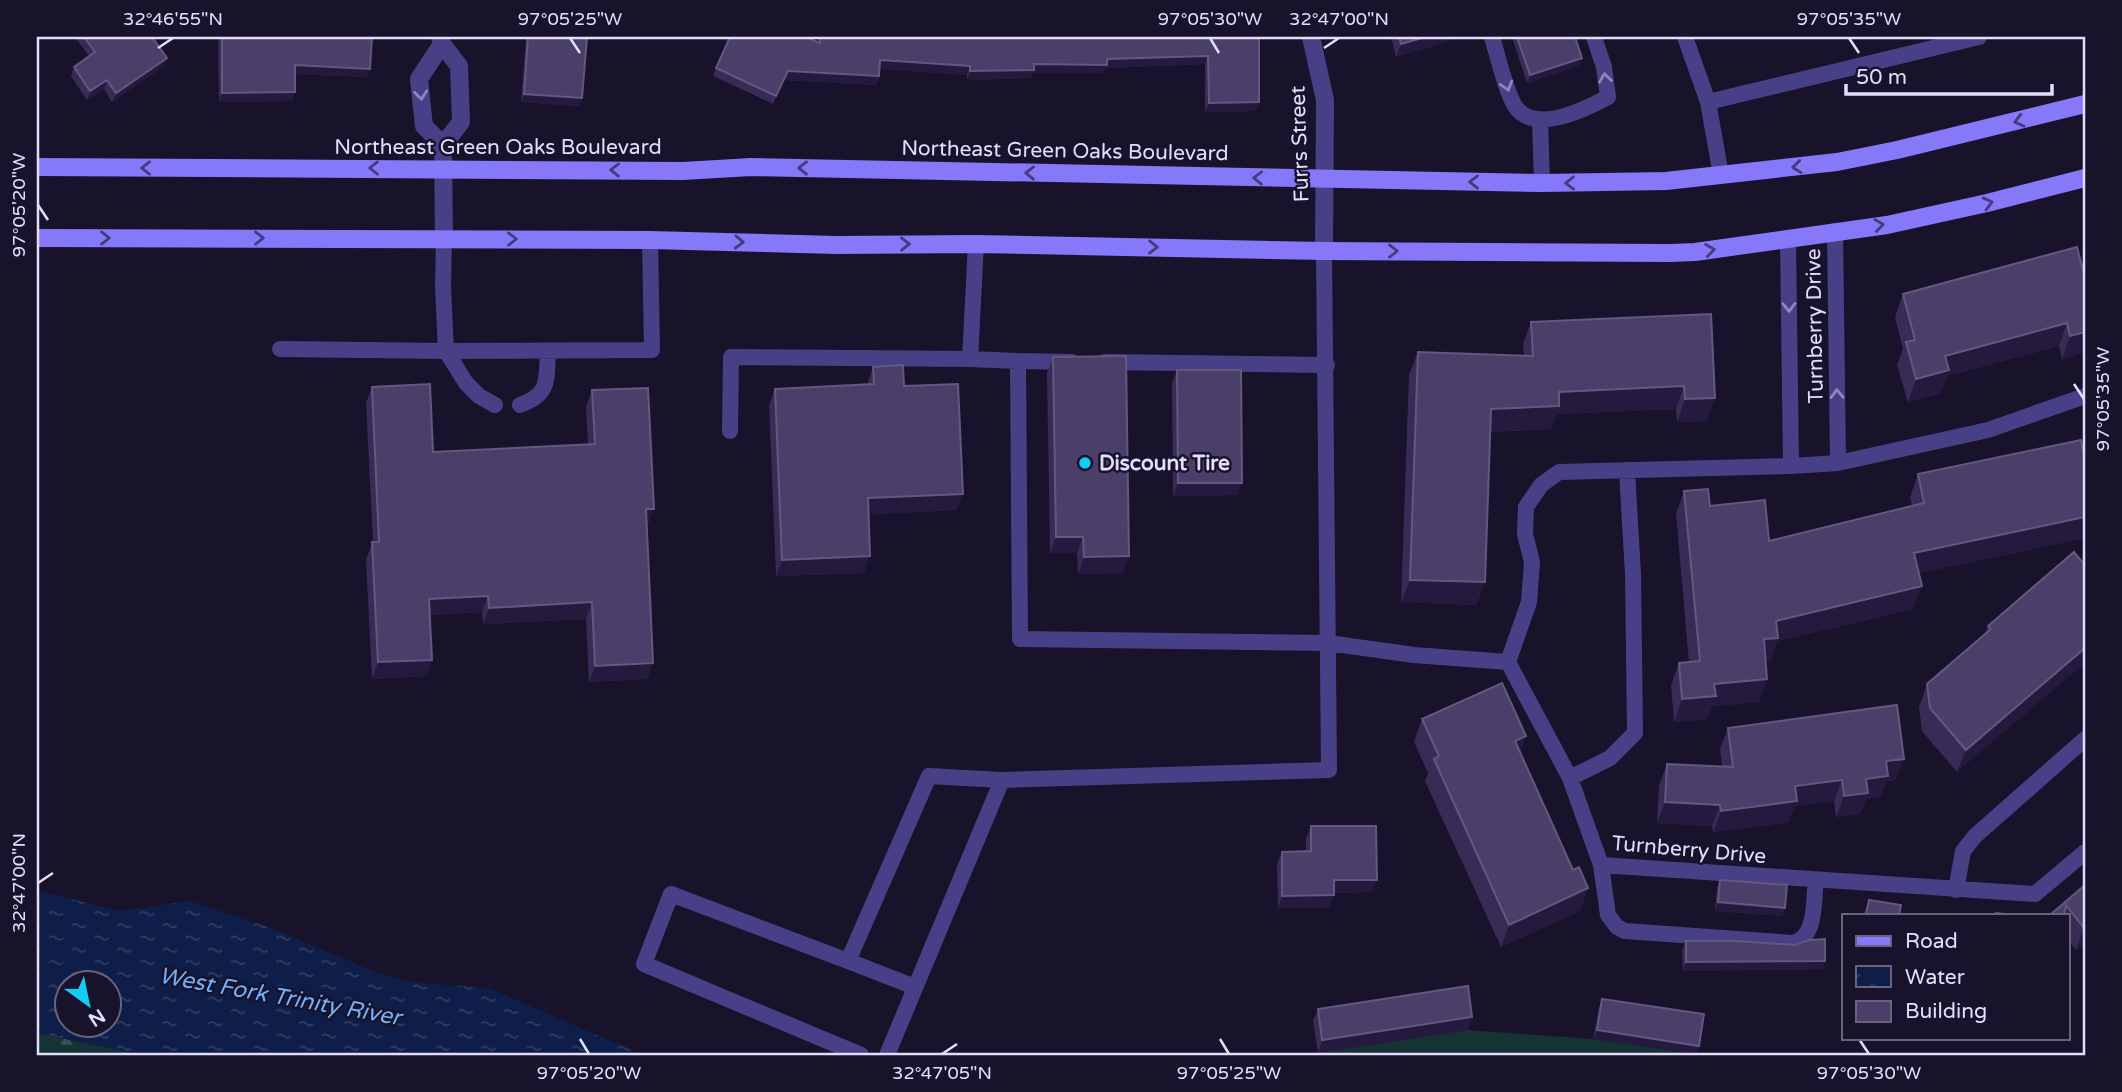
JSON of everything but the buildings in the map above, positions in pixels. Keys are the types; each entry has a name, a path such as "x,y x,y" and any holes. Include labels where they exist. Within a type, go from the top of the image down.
{"main road":[{"name":"Northeast Green Oaks Boulevard","path":"37,167 683,171 751,167 1542,183 1666,181 1838,162 2085,104"},
{"path":"37,238 444,238 1324,251 1670,253 1695,252 1887,225 2085,178"}],"street":[{"name":"Furrs Street","path":"1311,37 1325,100 1324,251"},
{"path":"443,145 424,126 419,79 441,40 459,66 461,122 443,145 444,238"}],"lane":[{"path":"1492,37 1517,109 1531,118 1540,119 1580,112 1608,97 1604,67 1594,37"},
{"path":"1685,37 1708,102 1721,175"},
{"path":"1708,102 1979,37"},
{"path":"1540,119 1542,183"},
{"name":"Turnberry Drive","path":"1835,231 1838,463"},
{"path":"444,238 446,351 466,383 495,405"},
{"name":"Turnberry Drive","path":"1788,239 1791,466"},
{"path":"280,349 652,350 650,240"},
{"path":"970,359 975,244"},
{"path":"849,961 929,776 1002,780 1329,769 1324,251"},
{"path":"520,405 533,400 544,391 548,351"},
{"path":"730,431 731,357 1327,365"},
{"path":"1018,361 1020,639 1328,643 1414,655 1507,662 1529,602 1532,562 1525,534 1526,507 1541,485 1559,472 1838,463 1988,430 2085,396"},
{"path":"1570,778 1611,758 1635,733 1633,574 1627,470"},
{"name":"Turnberry Drive","path":"1507,662 1570,778 1601,865 2035,894 2085,852"},
{"path":"1956,890 1964,851 1975,836 2085,739"},
{"path":"887,1055 1002,780"},
{"path":"1601,865 1608,915 1617,927 1625,930 1793,943 1804,939 1810,929 1816,881"},
{"path":"861,1055 644,964 671,894 915,987"}],"green space":[{"path":"1468,1030 1593,1039 1699,1055 1306,1055"},
{"path":"37,1033 52,1036 52,1040 70,1040 142,1055 37,1055"}],"water":[{"name":"West Fork Trinity River","path":"37,890 119,911 190,901 271,928 378,973 418,983 489,988 643,1055 142,1055 70,1040 122,1040 122,970 52,970 52,1036 37,1033"}],"place":[{"name":"Discount Tire","path":"1085,463"}]}
